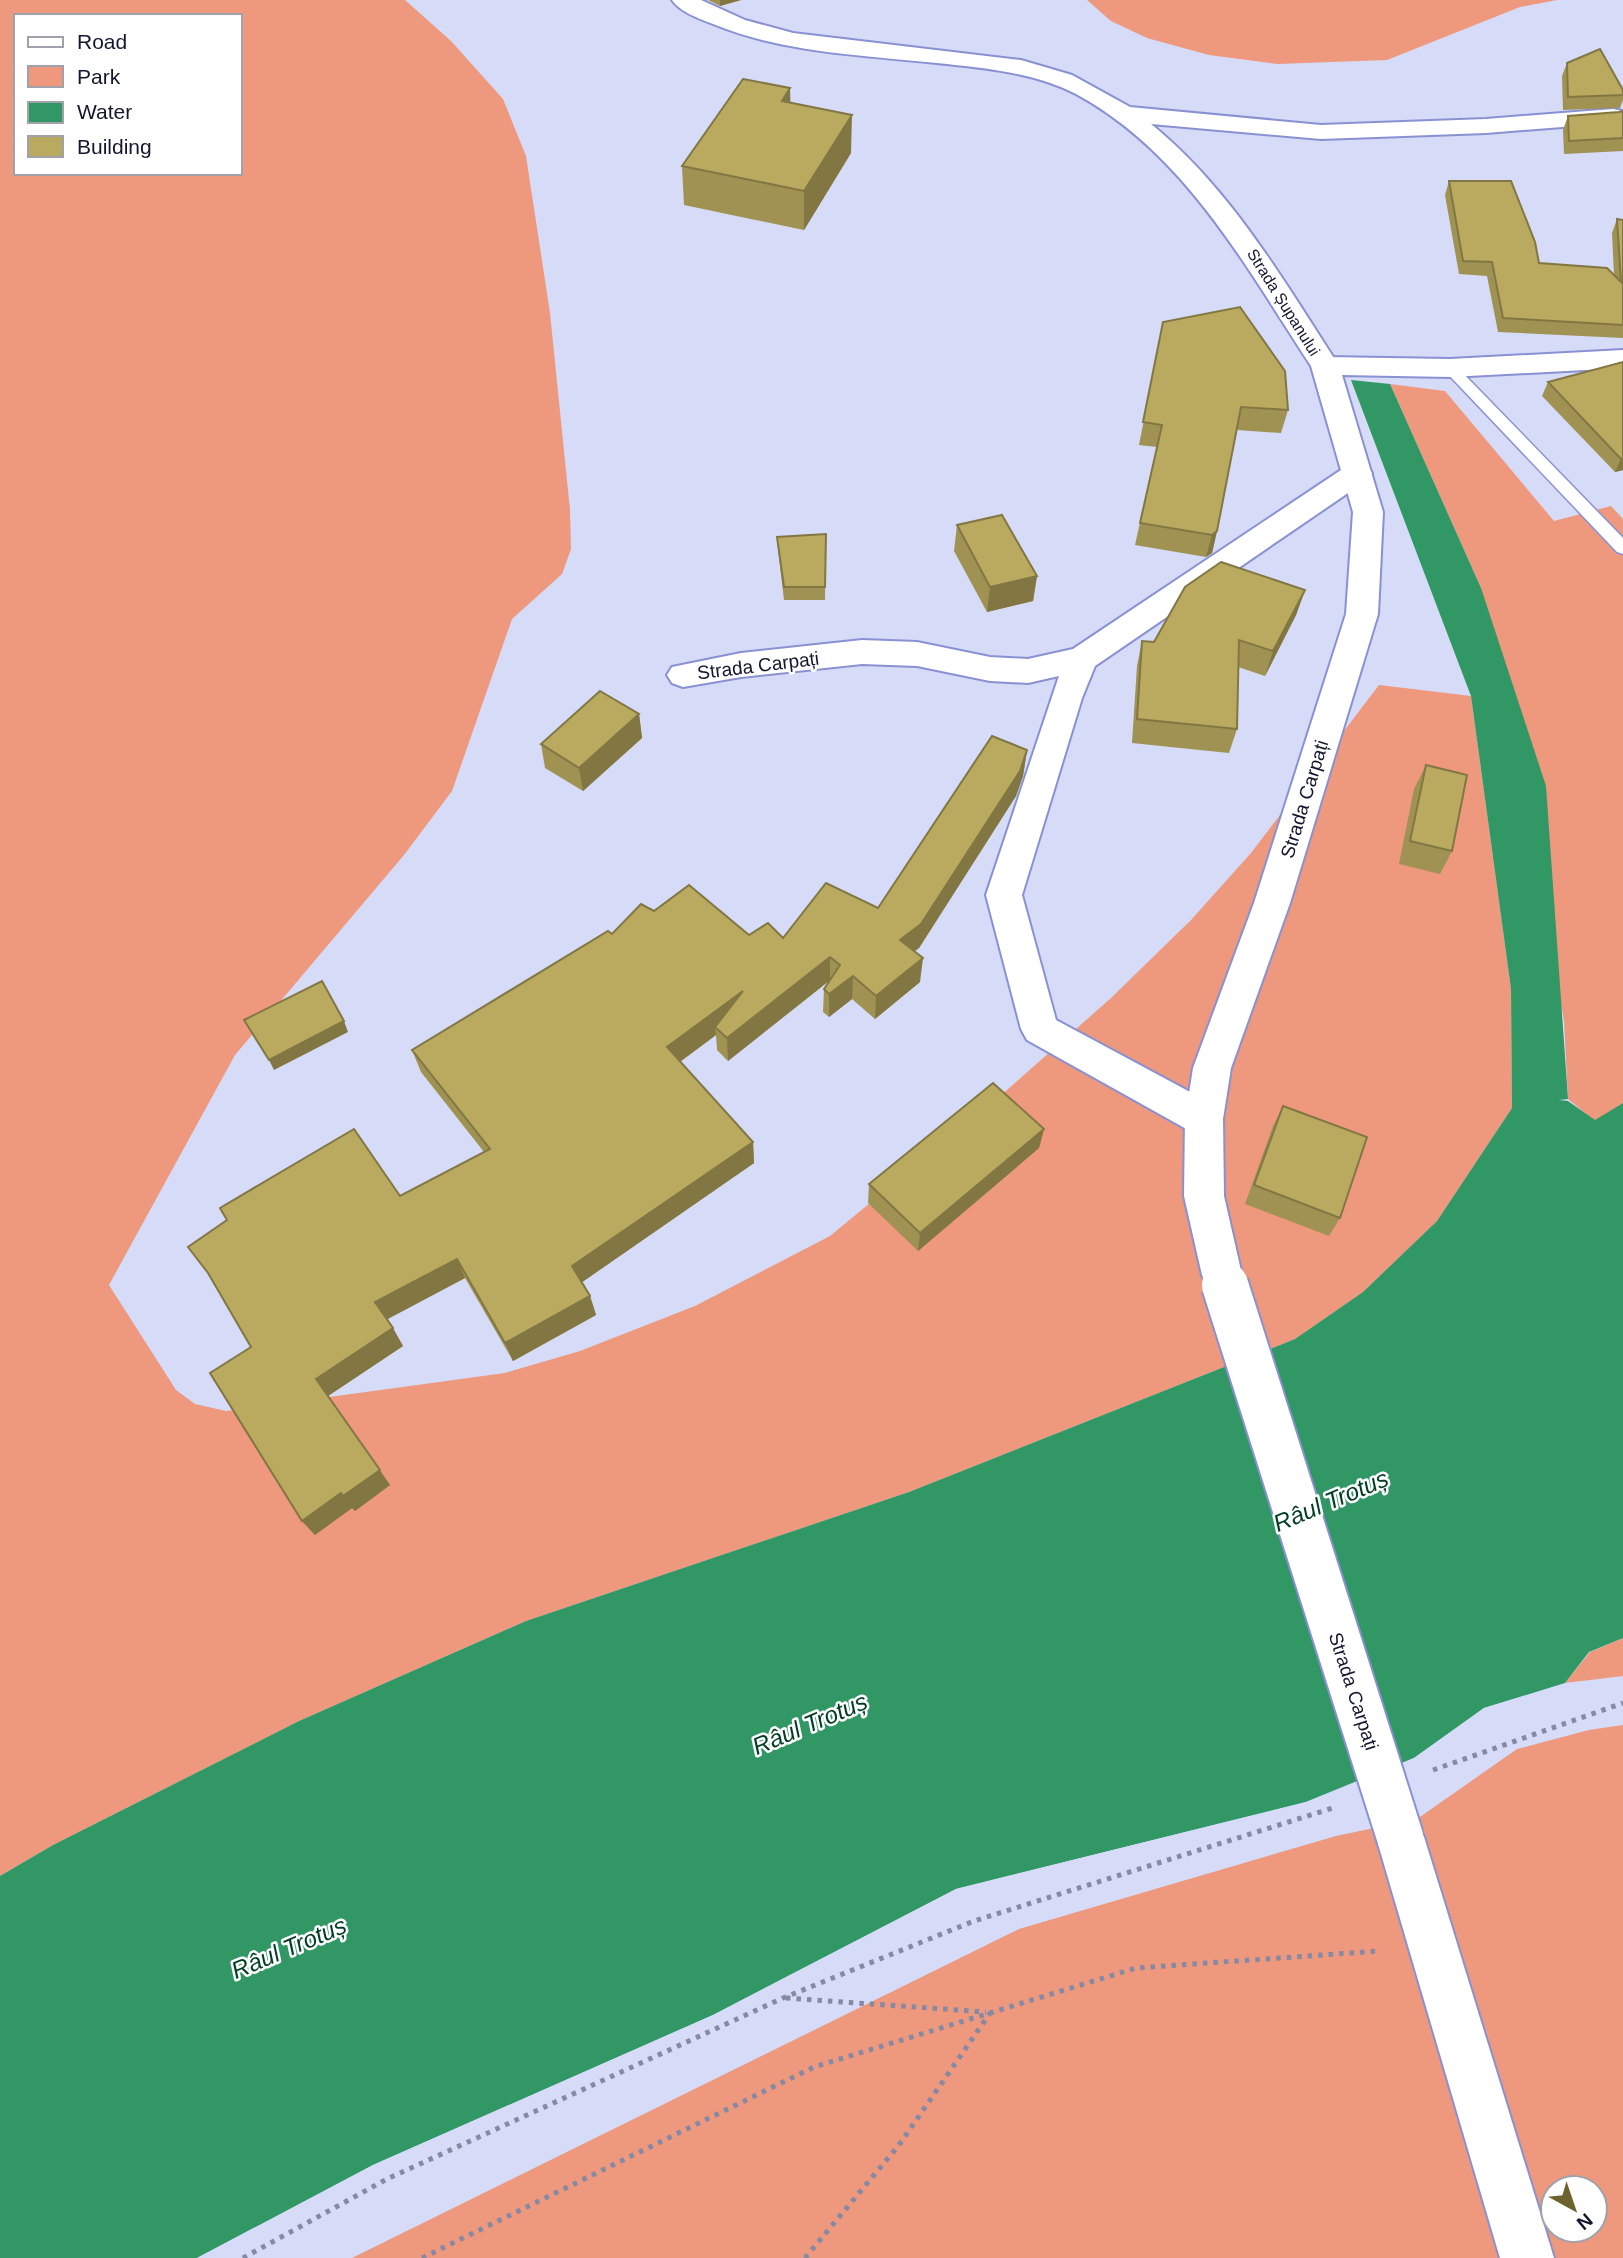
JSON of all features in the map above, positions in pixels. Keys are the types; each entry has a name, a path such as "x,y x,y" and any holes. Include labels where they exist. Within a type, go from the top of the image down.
{"street":[{"name":"Strada Șupanului","path":"684,0 722,19 797,43 1014,66 1083,89 1125,114 1165,148 1248,245 1325,366 1450,368 1623,359"},
{"name":"Strada Șupanului","path":"1125,114 1321,132 1486,126 1613,116"},
{"name":"Strada Carpați","path":"1325,366 1368,512 1362,614 1272,903 1212,1068 1204,1119 1205,1196 1222,1275 1400,1837 1527,2258"},
{"name":"Strada Carpați","path":"683,675 741,665 862,652 917,654 990,669 1028,671 1082,659 1357,473"},
{"path":"1082,659 1066,698 1004,895 1040,1029 1204,1119"}],"lane":[{"path":"1450,368 1623,548"}],"path":[{"path":"1423,1774 1623,1703"},
{"path":"243,2258 387,2179 783,1998 974,1921 1350,1803"},
{"path":"422,2258 814,2067 991,2012 1136,1968 1433,1948"},
{"path":"783,1998 991,2012"},
{"path":"805,2258 899,2145 991,2012"}],"green space":[{"path":"0,0 405,0 451,41 503,99 526,156 550,313 570,510 571,549 562,574 512,619 452,791 404,855 235,1055 109,1285 176,1390 195,1404 226,1411 505,1373 580,1351 695,1306 830,1236 1007,1090 1111,998 1191,920 1251,853 1379,685 1471,696 1511,989 1512,1108 1437,1221 1363,1292 1295,1339 909,1492 526,1621 299,1721 53,1845 0,1876"},
{"path":"1087,0 1557,0 1520,7 1387,60 1277,64 1209,55 1147,38 1111,21"},
{"path":"1390,384 1445,391 1554,521 1611,506 1623,519 1623,1103 1595,1121 1568,1099 1564,1020 1481,588"},
{"path":"1623,1638 1623,1676 1565,1683 1590,1652"},
{"path":"1623,1725 1623,2258 352,2258 1019,1929 1336,1836 1417,1819 1517,1749 1589,1730"}],"water":[{"name":"Râul Trotuș","path":"1351,380 1390,384 1481,588 1546,786 1568,1099 1559,1100 1568,1101 1595,1120 1623,1103 1623,1638 1589,1652 1565,1683 1484,1708 1414,1758 1306,1802 956,1889 713,2015 373,2165 197,2258 0,2258 0,1876 53,1845 299,1721 526,1621 909,1492 1295,1339 1363,1292 1437,1221 1512,1108 1511,989 1471,696"}],"pier":[{"path":"1570,1682 1566,1686 1485,1711 1415,1761 1307,1805 957,1892 715,2018 374,2169 205,2258 197,2258 373,2165 713,2015 956,1889 1306,1802 1414,1758 1484,1708"}],"building":[{"path":"1600,49 1623,90 1623,95 1568,97 1567,63"},
{"path":"743,79 790,88 782,101 852,115 804,191 682,166"},
{"path":"1623,111 1623,138 1569,141 1568,116"},
{"path":"1449,181 1511,181 1535,242 1539,263 1607,268 1621,282 1617,219 1623,220 1623,325 1503,318 1492,262 1463,261"},
{"path":"1240,307 1285,371 1288,410 1241,407 1217,531 1212,535 1140,523 1162,425 1143,422 1163,322"},
{"path":"1623,362 1623,459 1621,459 1548,382"},
{"path":"1002,515 1037,576 990,587 957,525"},
{"path":"826,534 825,587 784,587 777,537"},
{"path":"1221,562 1305,590 1273,651 1239,640 1237,729 1137,719 1142,641 1154,642 1185,587"},
{"path":"600,691 639,714 579,768 541,744"},
{"path":"992,736 1027,750 1020,771 921,924 900,940 923,958 876,996 853,976 829,994 824,989 840,965 830,957 727,1038 715,1027 743,991 667,1047 753,1142 572,1266 590,1296 505,1343 457,1259 375,1302 393,1328 316,1379 380,1470 302,1521 210,1373 251,1347 208,1273 188,1247 227,1220 220,1208 354,1129 400,1196 490,1149 412,1050 608,931 612,934 641,904 654,911 689,885 749,935 768,923 783,938 826,883 878,908"},
{"path":"1426,765 1467,775 1452,851 1410,841"},
{"path":"322,981 344,1021 269,1060 244,1020"},
{"path":"993,1083 1044,1129 920,1233 869,1184"},
{"path":"1283,1106 1367,1137 1340,1218 1254,1185"}]}
